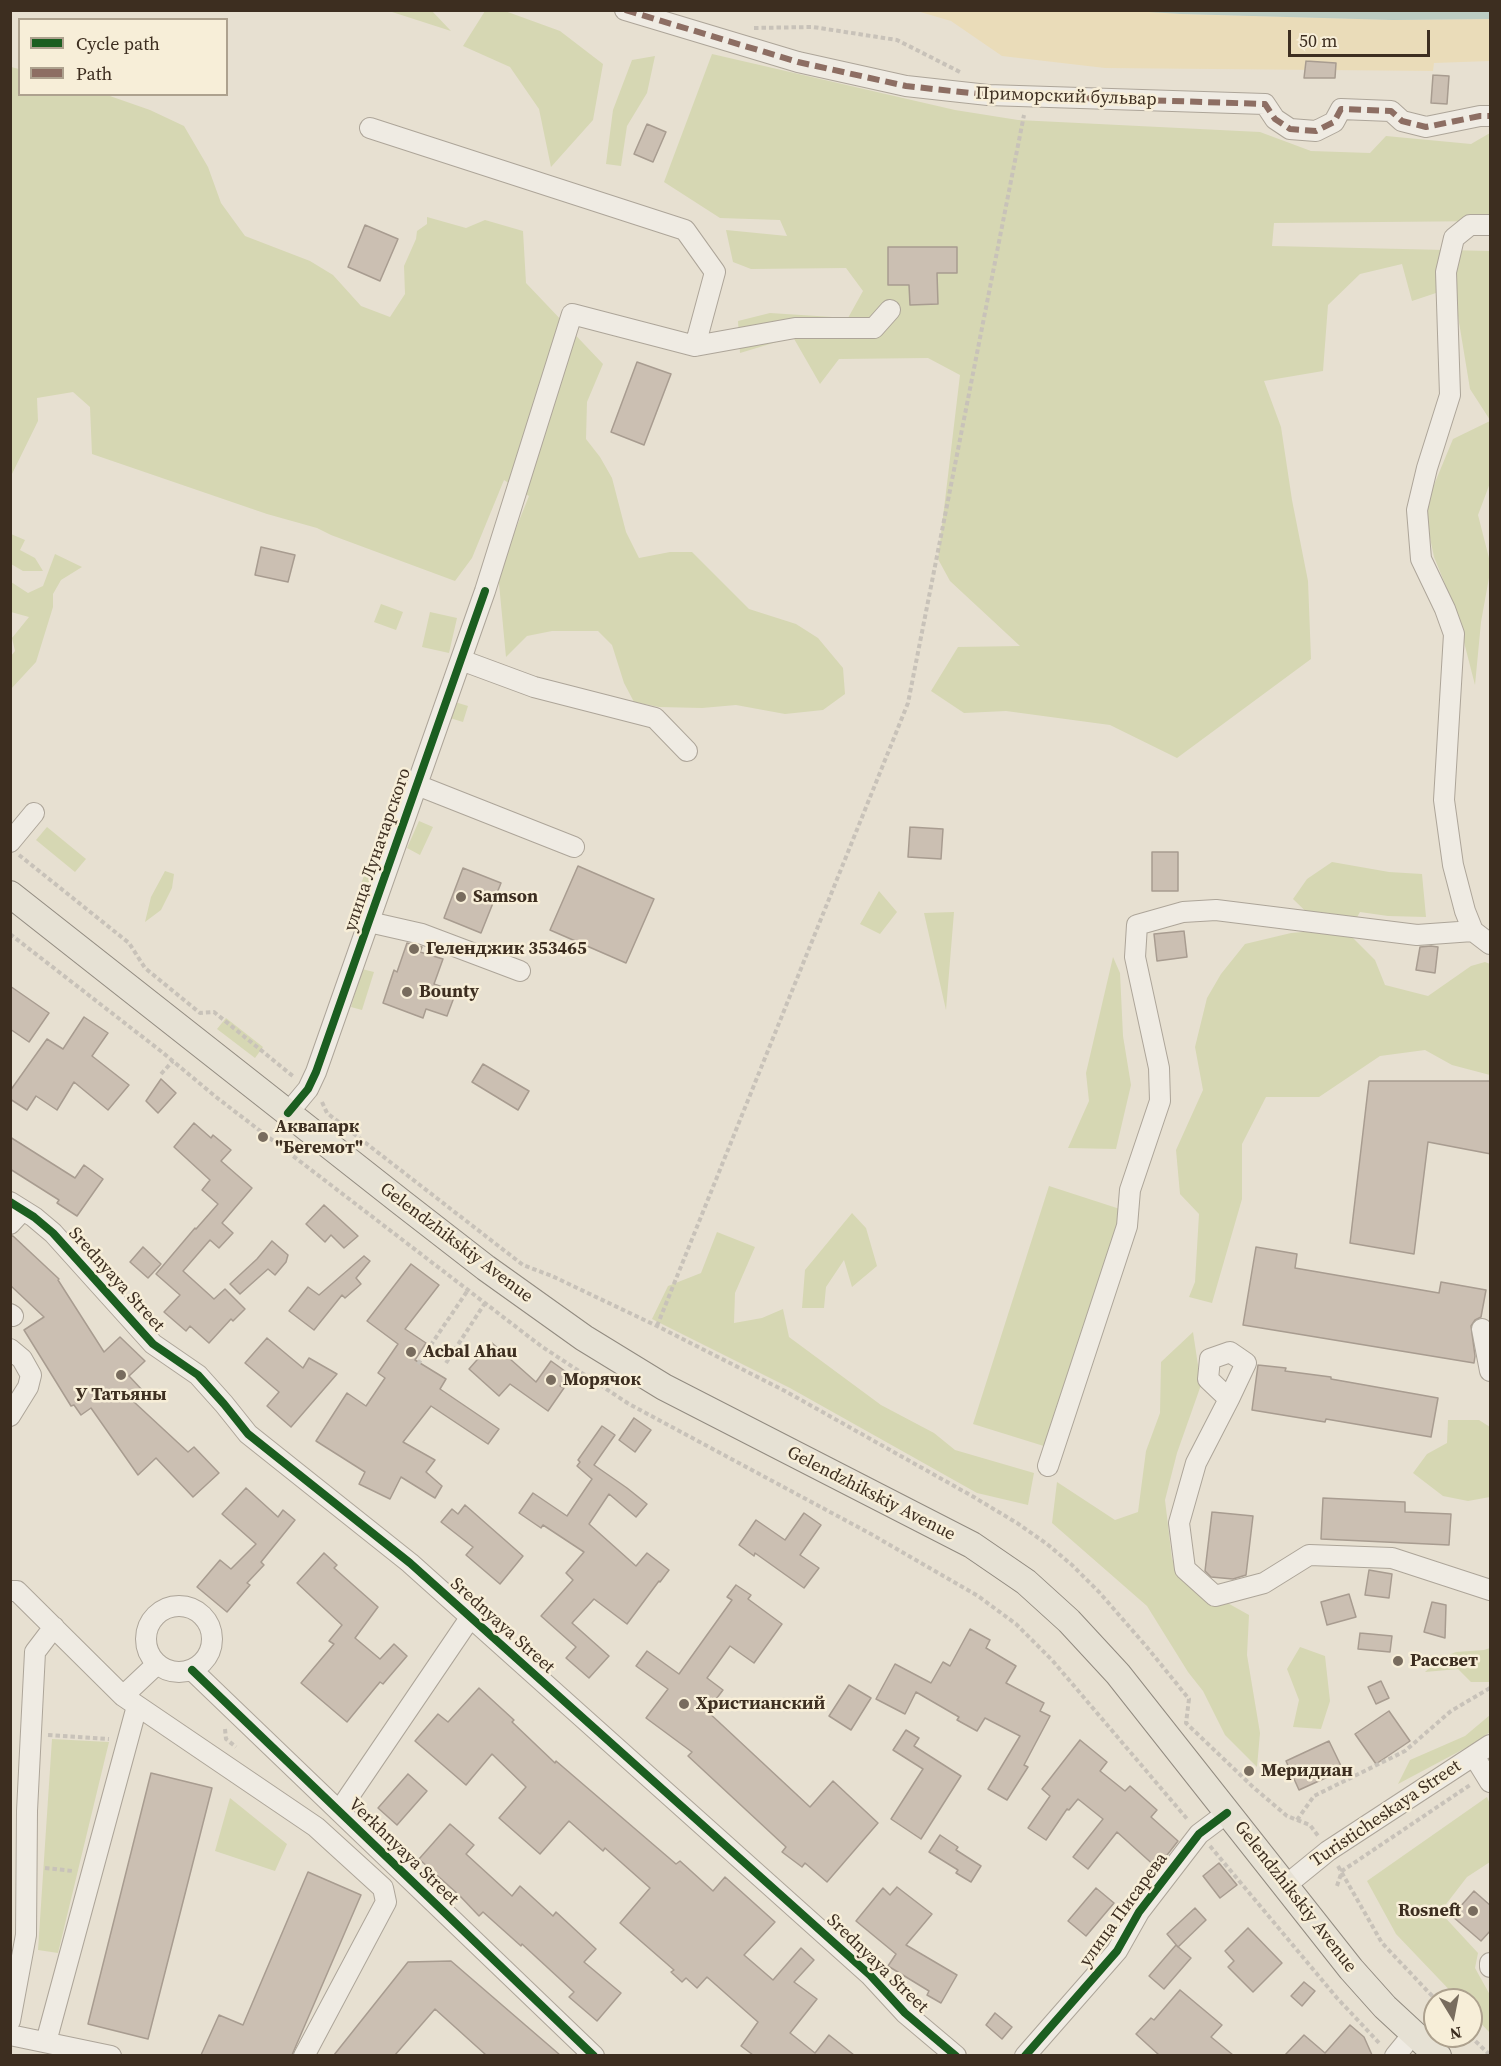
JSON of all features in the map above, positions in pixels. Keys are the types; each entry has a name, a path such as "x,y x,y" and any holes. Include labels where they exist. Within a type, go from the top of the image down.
{"main road":[{"name":"Gelendzhikskiy Avenue","path":"10,894 486,1268 556,1318 664,1387 972,1545 1026,1582 1069,1621 1111,1666 1358,1977 1385,2007 1438,2055"}],"street":[{"name":"Приморский бульвар","path":"625,10 798,62 906,86 988,95 1265,104 1275,119 1290,129 1316,131 1334,122 1341,109 1391,111 1402,121 1426,127 1480,116 1491,116"},
{"path":"370,128 685,230 715,272 695,346 795,328 874,328 890,310"},
{"path":"1491,225 1470,225 1454,238 1446,272 1450,395 1427,468 1417,510 1421,559 1445,609 1454,634 1444,800 1453,865 1465,911 1473,931 1491,944"},
{"name":"улица Луначарского","path":"288,1113 308,1089 316,1072 485,591 572,314 695,346"},
{"path":"461,660 534,687 655,718 687,751"},
{"path":"417,785 574,848"},
{"path":"10,842 34,813"},
{"path":"1048,1466 1127,1226 1130,1190 1160,1101 1160,1068 1135,957 1137,925 1183,912 1216,910 1417,935 1473,931"},
{"path":"369,922 422,934 520,971"},
{"name":"Srednyaya Street","path":"19,1213 53,1233 153,1344 198,1375 248,1434 410,1563 870,1975 905,2013 956,2055"},
{"path":"1482,1329 1490,1370"},
{"path":"10,1349 22,1359 31,1375 28,1387 10,1416"},
{"path":"1229,1399 1196,1463 1179,1523 1185,1569 1215,1596 1264,1583 1309,1555 1392,1558 1491,1590"},
{"path":"10,1591 17,1590 130,1701 316,1827 383,1888 386,1902 304,2055"},
{"path":"188,1607 199,1612 207,1621 212,1643 209,1654 202,1663 192,1670 181,1672 170,1672 157,1664 147,1652 145,1641 150,1621 166,1608 188,1607"},
{"path":"339,1811 470,1618"},
{"path":"10,2021 26,1935 35,1652 54,1627"},
{"path":"46,2042 128,1740 130,1701 157,1664"},
{"name":"Verkhnyaya Street","path":"192,1670 594,2055"},
{"path":"1482,1750 1488,1778"},
{"name":"Turisticheskaya Street","path":"1285,1886 1328,1851 1482,1750"},
{"name":"улица Писарева","path":"1025,2055 1117,1951 1139,1912 1199,1834 1227,1813"},
{"path":"1396,2054 1413,2034"},
{"path":"10,2035 111,2055"}],"path":[{"path":"753,28 813,27 897,40 957,70 988,95"},
{"path":"657,1326 908,702 1028,96"},
{"path":"10,848 129,943 145,968 200,1013 214,1012 320,1097 327,1113 523,1265 552,1276 657,1326 785,1391 962,1490 1047,1544 1099,1592 1189,1699 1186,1723 1252,1787 1287,1816 1310,1825 1342,1871 1382,1942 1425,1988"},
{"path":"10,934 216,1097 541,1346 629,1404 871,1534 978,1596 1016,1624 1052,1660 1224,1861 1337,1998 1381,2044 1396,2054"},
{"path":"161,1074 173,1061"},
{"path":"418,1364 468,1290"},
{"path":"446,1363 484,1303"},
{"path":"1297,1820 1314,1796 1405,1751 1451,1711 1491,1688"},
{"path":"31,1734 128,1740"},
{"path":"1337,1886 1342,1871 1488,1778"},
{"path":"27,1867 92,1874"}],"green space":[{"path":"389,11 432,11 451,31"},
{"path":"485,11 505,11 560,31 603,64 593,120 551,167 539,109 510,67 463,46"},
{"path":"712,54 955,110 1018,120 1260,132 1311,151 1370,153 1386,136 1471,144 1490,133 1490,221 1274,223 1272,246 1490,251 1490,420 1470,389 1457,310 1436,293 1412,301 1402,264 1360,274 1328,305 1323,371 1264,381 1281,427 1308,581 1311,659 1177,758 1110,725 1006,711 964,713 931,691 958,647 1020,646 950,581 938,559 960,375 928,358 839,359 820,384 793,337 740,353 738,321 770,313 848,318 863,291 846,268 751,269 733,262 726,230 787,236 780,220 720,218 664,182"},
{"path":"655,56 647,93 627,126 621,166 606,164 613,110 632,60"},
{"path":"11,67 18,69 18,96 110,96 150,110 184,126 208,167 221,203 245,236 310,261 333,275 361,306 390,317 405,294 404,266 416,239 417,231 427,224 427,217 466,228 485,220 523,231 526,283 603,364 587,402 586,439 612,478 626,532 639,558 670,552 692,552 749,609 796,624 818,638 843,668 845,694 823,710 785,714 736,705 702,708 659,707 634,702 624,683 612,645 598,631 552,631 527,636 506,657 498,573 529,496 504,480 472,558 455,581 317,528 267,514 92,454 90,407 73,392 37,398 38,421 11,476"},
{"path":"1490,421 1490,483 1478,515 1490,562 1490,572 1481,622 1475,685 1456,611 1434,557 1424,509 1453,439"},
{"path":"11,534 25,540 20,550 35,558 43,571 23,571 11,564"},
{"path":"55,554 82,567 61,580 53,594 53,607 36,662 11,689 11,656 15,651 12,638 29,617 11,612 11,582 28,593 43,586"},
{"path":"381,604 403,612 396,630 374,622"},
{"path":"430,612 457,618 449,653 422,647"},
{"path":"455,702 468,706 463,722 450,718"},
{"path":"419,821 433,827 420,855 407,848"},
{"path":"47,827 86,859 75,872 36,840"},
{"path":"371,856 385,861 373,892 360,887"},
{"path":"1332,862 1389,872 1422,874 1426,917 1388,916 1360,912 1348,933 1375,960 1385,985 1428,996 1471,966 1485,962 1490,964 1490,1075 1452,1065 1425,1050 1380,1056 1319,1097 1266,1097 1242,1144 1242,1199 1212,1303 1189,1297 1195,1282 1199,1214 1180,1194 1176,1150 1203,1090 1195,1047 1207,998 1221,974 1245,944 1291,933 1325,930 1293,899 1307,879"},
{"path":"165,871 174,874 172,888 161,910 145,922 151,897"},
{"path":"879,891 897,912 880,934 860,924"},
{"path":"954,912 946,1010 924,913"},
{"path":"1113,957 1120,973 1123,1036 1131,1085 1116,1149 1068,1148 1089,1101 1086,1073"},
{"path":"362,969 374,972 362,1010 351,1007"},
{"path":"226,1018 263,1047 255,1058 217,1029"},
{"path":"1049,1186 1123,1210 1047,1447 973,1424"},
{"path":"852,1213 866,1228 877,1266 852,1287 844,1260 826,1287 824,1308 802,1308 805,1270"},
{"path":"717,1232 755,1247 735,1293 734,1323 762,1318 783,1309 789,1337 881,1405 934,1433 955,1450 1034,1473 1028,1505 977,1493 790,1388 652,1319 668,1286 701,1273"},
{"path":"1193,1332 1201,1385 1177,1453 1165,1500 1172,1559 1193,1588 1215,1596 1249,1615 1247,1655 1260,1733 1257,1767 1225,1735 1203,1691 1188,1672 1147,1606 1052,1523 1057,1482 1115,1520 1138,1512 1146,1451 1160,1413 1161,1362"},
{"path":"1448,1420 1479,1420 1490,1427 1490,1497 1468,1501 1443,1496 1413,1473 1427,1454 1447,1443"},
{"path":"1300,1647 1325,1656 1330,1701 1321,1729 1293,1727 1299,1700 1287,1669"},
{"path":"1490,1648 1490,1682 1471,1682 1458,1669 1425,1672 1439,1659 1456,1652"},
{"path":"1490,1715 1490,1732 1475,1743 1398,1784 1410,1760 1465,1736"},
{"path":"52,1739 109,1742 58,1953 38,1950"},
{"path":"1487,1797 1490,1804 1490,1862 1467,1877 1440,1912 1478,1953 1475,1968 1490,1995 1490,2033 1483,2026 1483,1988 1448,1988 1396,1934 1367,1881"},
{"path":"230,1798 287,1844 275,1871 215,1851"}],"sand":[{"path":"1133,10 1181,14 1393,20 1490,19 1490,61 1434,63 1433,71 1105,68 1002,56 951,21 917,11"}],"shaded area":[{"path":"1490,10 1490,19 1393,20 1133,11"}],"building":[{"path":"1306,61 1336,63 1335,78 1304,78"},
{"path":"1433,75 1449,76 1447,104 1431,103"},
{"path":"647,124 666,132 653,162 634,154"},
{"path":"365,225 398,239 380,281 348,267"},
{"path":"888,247 957,247 957,273 937,273 938,304 910,305 909,285 888,285"},
{"path":"637,362 671,374 644,445 611,432"},
{"path":"261,547 295,555 288,582 255,575"},
{"path":"910,827 943,829 941,859 908,857"},
{"path":"1152,852 1178,852 1178,891 1152,891"},
{"path":"578,866 654,899 626,963 550,930"},
{"path":"463,868 501,883 481,933 444,918"},
{"path":"1184,931 1187,957 1157,961 1154,934"},
{"path":"407,943 422,947 420,952 443,959 434,984 456,992 447,1016 426,1009 423,1018 383,1003 394,970 397,972"},
{"path":"1420,947 1438,947 1435,973 1416,970"},
{"path":"10,986 49,1013 29,1042 10,1029"},
{"path":"84,1017 108,1033 92,1056 129,1085 108,1110 74,1082 57,1110 36,1096 27,1110 10,1099 10,1091 47,1039 63,1049"},
{"path":"483,1064 529,1091 518,1110 472,1082"},
{"path":"161,1079 176,1093 158,1113 146,1101"},
{"path":"1369,1081 1491,1081 1491,1154 1428,1142 1414,1254 1350,1243"},
{"path":"194,1123 211,1138 213,1135 231,1150 221,1161 252,1188 222,1223 233,1233 219,1248 210,1240 183,1271 214,1299 225,1289 245,1309 233,1321 231,1319 209,1343 190,1326 186,1331 164,1312 180,1295 156,1274 218,1204 202,1190 210,1180 174,1147"},
{"path":"10,1137 75,1178 84,1165 103,1179 77,1216 57,1203 59,1200 10,1169"},
{"path":"324,1205 358,1236 344,1248 331,1235 325,1242 306,1224"},
{"path":"10,1236 13,1236 59,1279 104,1352 120,1337 145,1361 129,1376 144,1392 134,1402 188,1452 194,1447 219,1473 193,1497 156,1458 138,1475 91,1408 81,1415 74,1405 71,1406 24,1330 44,1317 10,1285"},
{"path":"272,1241 288,1255 286,1262 275,1275 268,1269 240,1294 230,1284 257,1259"},
{"path":"143,1247 161,1264 148,1278 130,1262"},
{"path":"1256,1247 1297,1254 1295,1268 1439,1293 1441,1282 1486,1290 1481,1317 1471,1326 1474,1363 1243,1325"},
{"path":"364,1256 370,1261 356,1278 361,1284 345,1298 342,1295 314,1330 289,1311 308,1287 319,1295"},
{"path":"411,1264 439,1285 405,1329 426,1343 415,1360 446,1379 440,1389 499,1429 488,1444 431,1406 403,1442 435,1460 426,1472 442,1486 435,1498 401,1477 390,1499 359,1484 365,1472 316,1441 347,1393 366,1406 385,1378 378,1373 398,1344 367,1321"},
{"path":"267,1338 303,1368 309,1358 337,1374 291,1427 267,1406 279,1392 245,1363"},
{"path":"492,1343 536,1382 551,1361 569,1374 560,1386 564,1388 548,1411 510,1384 499,1396 469,1369"},
{"path":"1258,1365 1286,1368 1285,1371 1331,1377 1331,1379 1438,1398 1431,1437 1326,1419 1325,1422 1252,1410"},
{"path":"634,1418 651,1430 635,1452 619,1440"},
{"path":"602,1426 615,1435 594,1465 647,1504 636,1517 609,1494 589,1524 636,1566 647,1553 669,1570 627,1624 594,1599 572,1623 609,1656 589,1678 566,1658 576,1647 541,1616 573,1580 566,1573 584,1552 543,1525 541,1528 519,1513 533,1493 567,1516 592,1479 577,1466 580,1462 578,1460"},
{"path":"246,1488 278,1517 283,1510 295,1520 261,1562 264,1565 247,1583 250,1585 227,1612 197,1587 220,1560 231,1569 256,1544 222,1514"},
{"path":"1323,1498 1405,1502 1405,1512 1451,1514 1449,1545 1321,1539"},
{"path":"465,1505 523,1556 500,1584 466,1555 473,1547 441,1522 452,1509 458,1514"},
{"path":"1212,1512 1253,1516 1246,1575 1233,1579 1211,1577 1205,1571"},
{"path":"804,1513 821,1525 800,1555 819,1568 804,1588 755,1553 754,1556 739,1545 756,1520 785,1540"},
{"path":"324,1553 337,1565 334,1568 378,1607 355,1638 380,1659 394,1644 407,1656 383,1684 380,1682 347,1722 301,1683 334,1644 329,1641 342,1625 297,1583"},
{"path":"1369,1570 1392,1574 1389,1598 1365,1595"},
{"path":"736,1585 751,1595 748,1599 782,1624 754,1663 730,1646 707,1678 723,1690 707,1711 810,1807 833,1781 878,1823 827,1882 805,1863 802,1867 782,1852 786,1847 688,1756 692,1752 646,1718 668,1689 636,1666 647,1651 679,1674 732,1600 727,1597"},
{"path":"1349,1594 1356,1617 1327,1625 1321,1602"},
{"path":"1432,1602 1446,1605 1445,1638 1424,1632"},
{"path":"970,1629 990,1640 986,1648 1016,1666 1006,1683 1044,1703 1040,1711 1050,1716 1024,1765 1028,1767 1007,1800 988,1789 1020,1736 985,1718 977,1731 957,1720 959,1717 916,1692 905,1714 876,1699 895,1664 931,1683 943,1662 950,1666"},
{"path":"1360,1633 1392,1636 1390,1652 1358,1649"},
{"path":"1381,1681 1389,1698 1376,1704 1368,1687"},
{"path":"849,1685 871,1698 851,1730 829,1716"},
{"path":"479,1688 514,1720 512,1722 555,1763 556,1761 676,1864 680,1861 713,1891 725,1877 775,1922 744,1955 773,1980 801,1948 814,1960 794,1982 817,1999 790,2033 815,2053 829,2035 854,2055 753,2055 741,2046 758,2022 707,1977 697,1988 686,1978 682,1982 671,1972 674,1970 620,1923 650,1888 605,1848 603,1851 569,1821 540,1854 499,1818 526,1787 492,1754 466,1785 415,1741 438,1714 448,1722"},
{"path":"1389,1711 1410,1741 1376,1764 1355,1734"},
{"path":"906,1730 919,1738 914,1746 961,1776 921,1839 891,1819 923,1769 893,1750"},
{"path":"1080,1740 1107,1762 1100,1771 1125,1791 1130,1786 1157,1810 1151,1817 1178,1841 1157,1868 1117,1832 1088,1869 1073,1857 1103,1819 1078,1799 1069,1810 1067,1809 1046,1840 1028,1828 1050,1796 1042,1789"},
{"path":"1329,1741 1343,1770 1299,1790 1286,1761"},
{"path":"151,1773 212,1788 148,2039 88,2024"},
{"path":"408,1774 427,1791 397,1825 378,1808"},
{"path":"450,1824 474,1845 466,1854 512,1896 520,1886 553,1916 556,1912 596,1949 584,1962 621,1993 597,2021 569,1997 574,1992 522,1944 521,1946 483,1912 479,1916 419,1859"},
{"path":"940,1835 958,1847 956,1850 981,1866 971,1882 956,1873 958,1870 929,1852"},
{"path":"1219,1863 1237,1885 1220,1898 1203,1876"},
{"path":"308,1872 361,1895 292,2055 201,2055 219,2015 243,2025"},
{"path":"897,1887 932,1914 906,1945 957,1975 941,2003 927,1995 929,1991 888,1966 896,1954 856,1921 883,1888 890,1895"},
{"path":"1096,1888 1114,1903 1086,1936 1068,1921"},
{"name":"Rosneft","path":"1474,1891 1491,1906 1491,1930 1481,1941 1452,1916"},
{"path":"1195,1908 1206,1920 1178,1947 1167,1934"},
{"path":"1248,1928 1282,1963 1253,1992 1228,1967 1234,1961 1225,1951"},
{"path":"1176,1945 1191,1958 1164,1989 1149,1976"},
{"path":"451,1961 560,2055 486,2055 435,2009 395,2055 334,2055 408,1962"},
{"path":"1304,1982 1315,1991 1302,2006 1291,1996"},
{"path":"1180,1990 1222,2025 1211,2037 1233,2055 1159,2055 1136,2034 1151,2018 1154,2020"},
{"path":"995,2013 1012,2027 1002,2039 986,2025"},
{"path":"1350,2025 1364,2037 1372,2055 1285,2055 1304,2035 1325,2053"}],"marked path":[{"path":"625,10 798,62 906,86 988,95 1265,104 1275,119 1290,129 1316,131 1334,122 1341,109 1391,111 1402,121 1426,127 1490,116"}],"cycle path":[{"path":"288,1113 308,1089 316,1072 485,591"},
{"path":"10,1202 34,1217 53,1233 153,1344 198,1375 248,1434 410,1563 870,1975 905,2013 956,2056"},
{"path":"192,1670 594,2056"},
{"path":"1025,2056 1117,1951 1139,1912 1199,1834 1227,1813"}],"place":[{"name":"Samson","path":"461,897"},
{"name":"Геленджик 353465","path":"414,949"},
{"name":"Bounty","path":"407,992"},
{"name":"Аквапарк \"Бегемот\"","path":"263,1137"},
{"name":"Acbal Ahau","path":"411,1352"},
{"name":"У Татьяны","path":"121,1375"},
{"name":"Морячок","path":"551,1380"},
{"name":"Рассвет","path":"1398,1661"},
{"name":"Христианский","path":"684,1704"},
{"name":"Меридиан","path":"1249,1771"},
{"name":"Rosneft","path":"1473,1911"}]}
